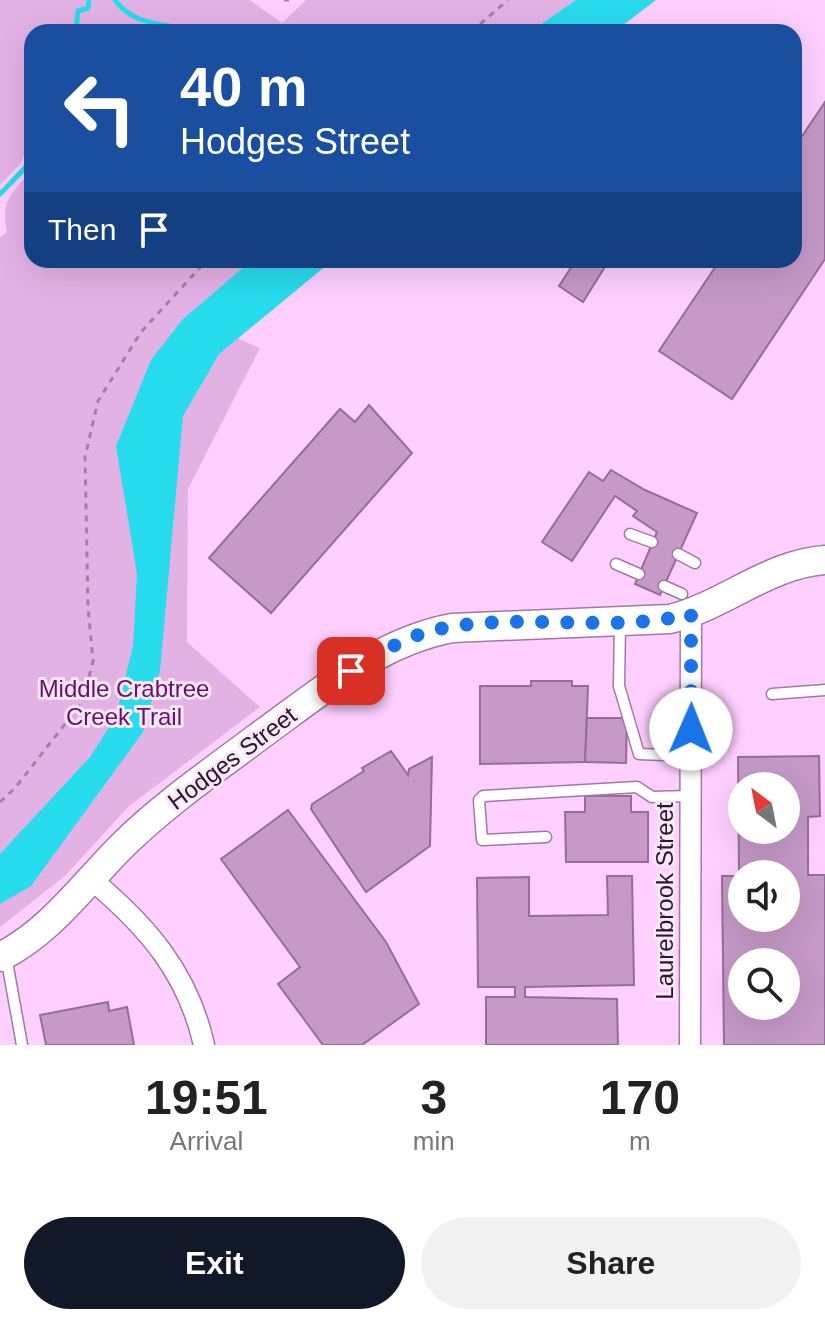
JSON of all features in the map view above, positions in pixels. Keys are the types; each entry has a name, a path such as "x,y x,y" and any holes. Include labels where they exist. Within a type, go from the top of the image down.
{"street":[{"name":"Hodges Street","path":"3,956 52,920 120,848 174,800 332,684 388,649 428,632 452,628 620,622 825,560"},
{"name":"Laurelbrook Street","path":"687,604 690,1045"},
{"path":"92,880 162,948 192,1003 204,1045"}],"lane":[{"path":"630,534 652,542"},
{"path":"678,554 695,563"},
{"path":"616,564 639,574"},
{"path":"664,586 687,604"},
{"path":"620,622 619,686 639,754 690,756"},
{"path":"772,694 825,690"},
{"path":"546,837 482,840 479,800 483,796 637,787 652,797 690,796"},
{"path":"3,956 22,1045"}],"path":[{"path":"480,24 508,0"},
{"path":"0,802 15,788 83,701 93,661 88,607 85,457 98,401 141,332 200,268"}],"green space":[{"path":"0,0 250,0 282,23 306,0 618,0 596,24 24,24 24,155 21,163 0,185"},
{"name":"Middle Crabtree Creek Trail","path":"24,179 24,268 288,268 213,328 260,348 188,489 187,642 260,707 128,807 65,876 0,927 0,238 7,232 7,204"}],"shaded area":[{"path":"576,0 656,0 624,24 542,24"},
{"path":"243,268 323,268 219,354 183,416 160,671 143,732 31,886 0,904 0,854 90,757 116,716 133,646 137,574 116,446 151,360 182,320"}],"building":[{"path":"825,102 825,259 732,399 659,351 715,268 802,268 802,136"},
{"path":"571,268 604,268 583,302 559,286"},
{"path":"369,405 412,453 271,613 209,558 340,409 355,422"},
{"path":"611,470 645,490 697,513 660,595 635,584 657,532 633,516 637,511 615,496 572,561 542,542 589,472 603,481"},
{"path":"531,681 572,681 572,686 588,686 585,762 480,764 480,686 531,686"},
{"path":"587,718 627,718 626,763 585,762"},
{"path":"391,751 408,775 409,769 432,757 430,846 366,892 311,809 312,804"},
{"path":"819,756 820,816 808,817 808,875 825,875 825,1045 724,1045 722,876 728,876 728,932 800,932 800,860 739,860 739,844 800,844 800,772 738,772 738,757"},
{"path":"585,796 631,796 631,812 648,812 648,862 566,862 565,812 585,812"},
{"path":"288,810 386,942 419,1004 362,1045 323,1045 278,984 300,967 221,859"},
{"path":"607,876 632,876 634,985 525,987 525,997 617,999 618,1045 486,1045 486,997 515,997 515,987 478,987 477,878 529,877 529,916 608,915"},
{"path":"108,1002 109,1011 127,1007 134,1045 46,1045 40,1015"}],"waterway":[{"path":"77,24 78,11 88,8 89,0"},
{"path":"115,0 132,15 157,24"},
{"path":"0,194 24,169"}],"route":[{"path":"351,671 388,649 428,632 490,625 650,622 691,614 691,729"}]}
